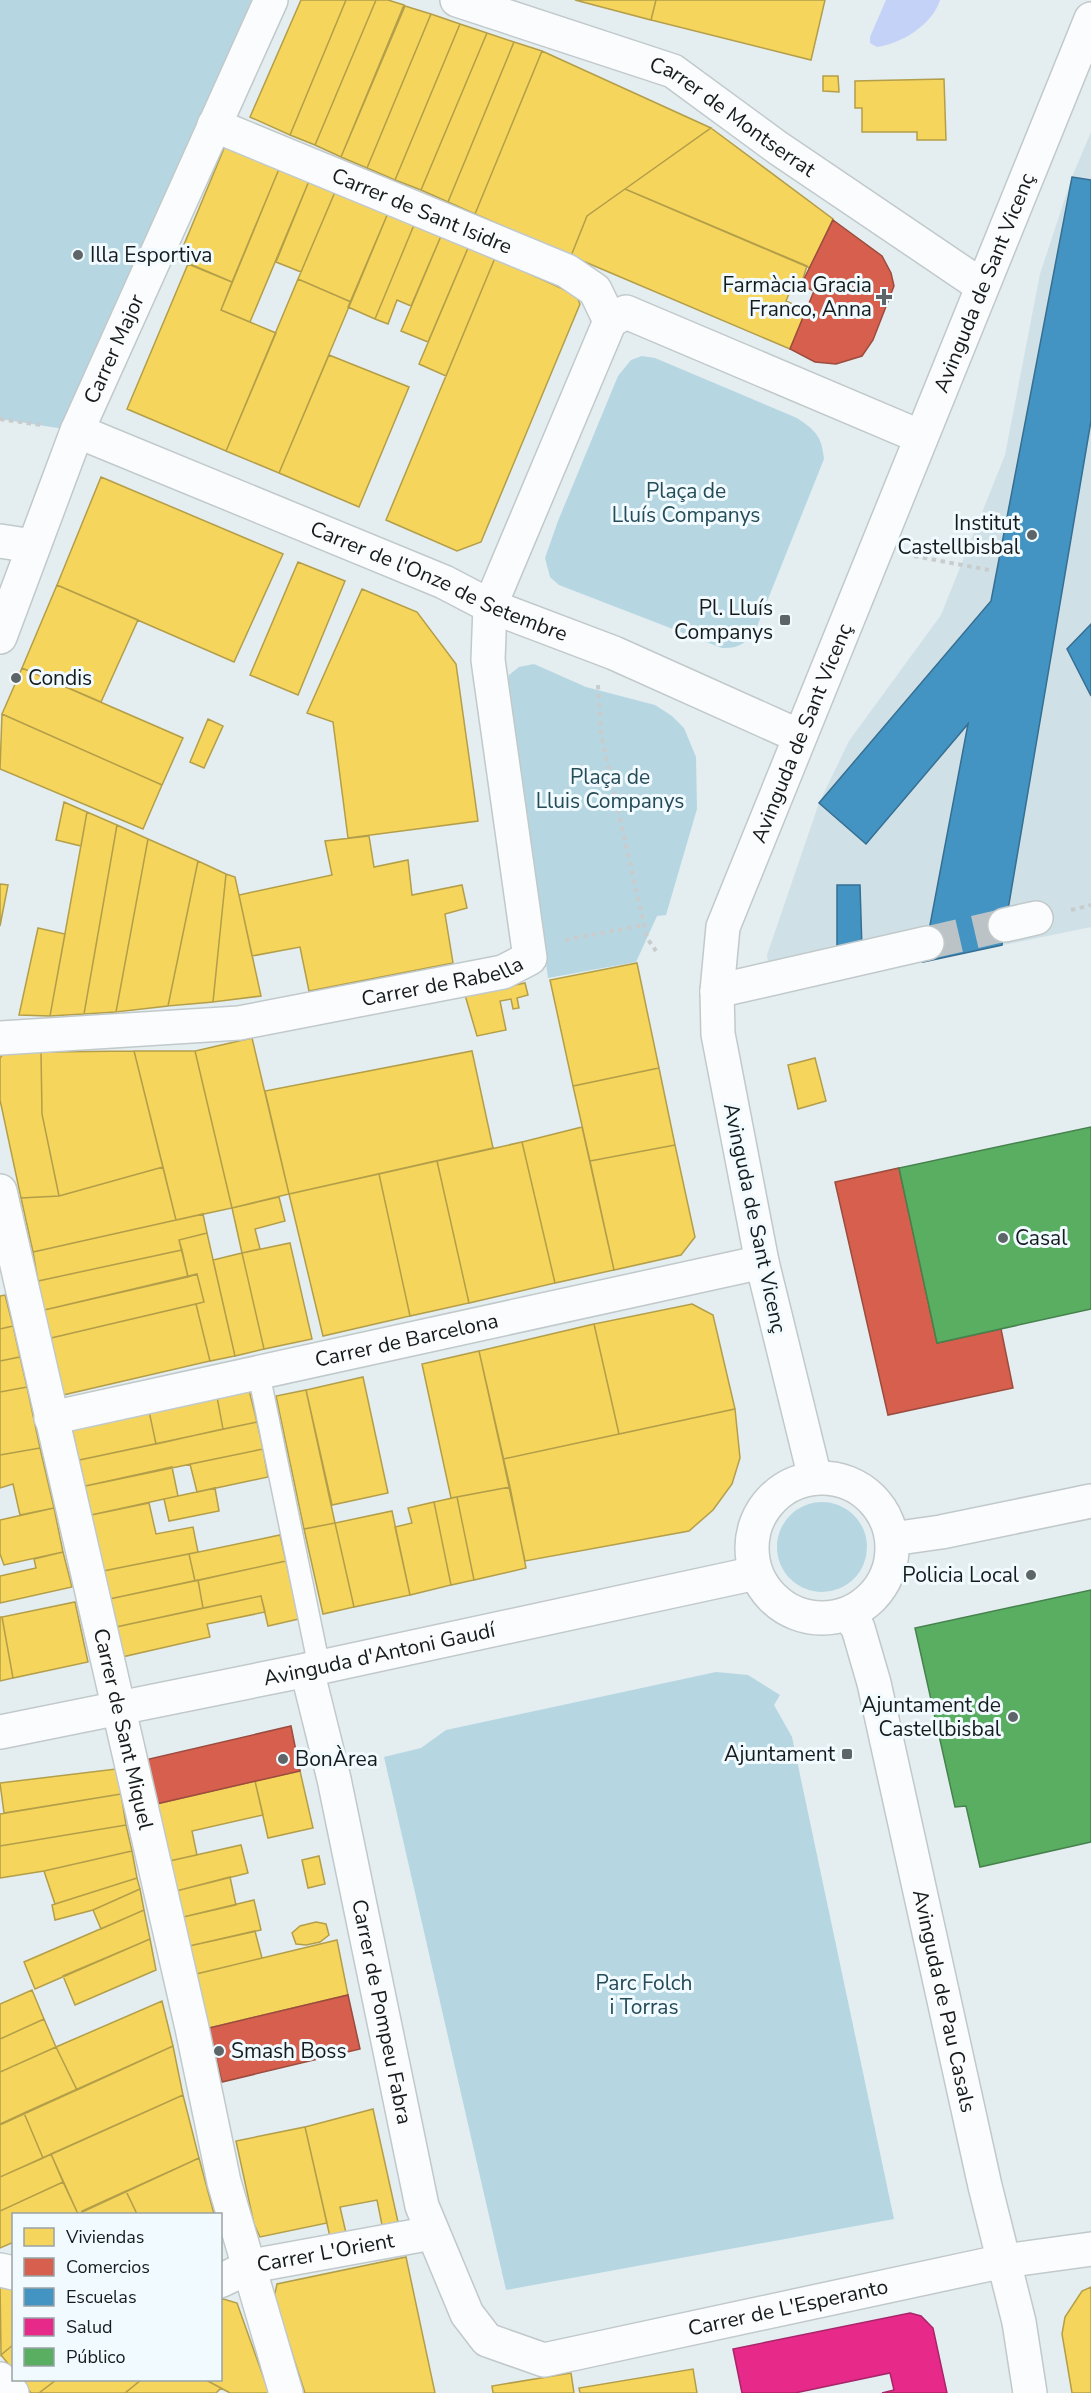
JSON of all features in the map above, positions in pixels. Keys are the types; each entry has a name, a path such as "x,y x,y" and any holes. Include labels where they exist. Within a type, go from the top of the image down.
{"street":[{"name":"Carrer Major","path":"0,637 77,431 271,0"},
{"name":"Carrer de Montserrat","path":"457,0 673,71 778,147 982,286"},
{"name":"Avinguda de Sant Vicenç","path":"815,1478 762,1262 718,1034 717,991 723,927 1091,19"},
{"name":"Carrer de Sant Isidre","path":"214,125 567,272 595,290 610,321"},
{"path":"490,606 610,321 626,312 921,437"},
{"name":"Carrer de l'Onze de Setembre","path":"77,431 444,582 490,606 614,652 799,736"},
{"path":"0,541 33,546"},
{"name":"Carrer de Rabella","path":"0,1038 239,1023 503,972 530,958 488,660 490,606"},
{"path":"717,991 927,943"},
{"name":"Carrer de Sant Miquel","path":"0,1191 117,1708 190,2016 224,2182 251,2266 286,2393"},
{"name":"Carrer de Barcelona","path":"51,1418 258,1370 762,1262"},
{"path":"815,1478 837,1479 858,1486 874,1500 886,1518 892,1539 892,1562 883,1584 868,1602 848,1614 826,1618 804,1616 784,1607 767,1593 756,1573 752,1541 753,1531 762,1511 776,1494 795,1483 815,1478"},
{"path":"892,1539 941,1532 1091,1501"},
{"name":"Avinguda d'Antoni Gaudí","path":"0,1732 756,1573"},
{"name":"Avinguda de Pau Casals","path":"848,1614 858,1628 874,1683 1019,2322 1030,2393"},
{"name":"Carrer de Pompeu Fabra","path":"313,1668 333,1779 422,2206 467,2314 487,2340"},
{"name":"Carrer L'Orient","path":"222,2280 251,2266 432,2233"},
{"name":"Carrer de L'Esperanto","path":"487,2340 544,2360 1004,2261 1091,2249"},
{"path":"0,2379 12,2393"}],"lane":[{"path":"258,1370 313,1668"}],"path":[{"path":"910,555 989,570"},
{"path":"598,681 601,734 647,938 656,951"},
{"path":"528,946 644,925"}],"shaded area":[{"path":"886,0 940,0 931,17 915,31 896,42 877,47 870,43 870,37"},
{"name":"Institut Castellbisbal","path":"1091,132 1091,927 771,993 767,955 819,803 849,741 941,615 1005,455 1040,274 1072,177"}],"green space":[{"name":"Illa Esportiva","path":"0,0 271,0 77,431 0,419"},
{"name":"Plaça de Lluís Companys","path":"642,356 655,358 797,418 813,430 821,445 824,459 756,629 746,641 737,646 722,648 559,585 550,577 545,558 618,376 631,360"},
{"name":"Plaça de Lluis Companys","path":"534,664 586,687 655,705 672,716 684,728 696,757 697,809 666,915 657,916 636,962 548,978 508,682 509,675 519,667"},
{"path":"813,1502 831,1502 847,1509 860,1522 867,1538 867,1556 860,1572 847,1585 831,1592 813,1592 797,1585 784,1572 777,1556 777,1538 784,1522 797,1509"},
{"name":"Parc Folch i Torras","path":"716,1672 748,1675 780,1695 774,1705 792,1737 894,2219 506,2290 384,1757 421,1748 446,1730"}],"building: Viviendas":[{"path":"301,0 346,0 290,135 250,117"},
{"path":"346,0 376,0 315,145 290,135"},
{"path":"376,0 388,0 404,5 341,157 315,145"},
{"path":"575,0 656,0 651,20"},
{"path":"656,0 825,0 811,60 651,20"},
{"path":"405,6 431,14 367,168 341,157"},
{"path":"431,14 460,24 395,180 367,168"},
{"path":"460,24 487,33 421,190 395,180"},
{"path":"487,33 514,42 448,202 421,190"},
{"path":"514,42 542,51 475,214 448,202"},
{"path":"542,51 711,128 587,216 571,256 475,214"},
{"path":"823,76 838,76 839,92 823,91"},
{"path":"944,79 946,140 917,140 917,132 862,132 862,108 855,108 855,81"},
{"path":"711,128 833,219 810,268 625,189"},
{"path":"225,146 279,169 232,282 178,259"},
{"path":"279,169 309,181 250,322 221,310"},
{"path":"309,181 335,192 301,272 276,262"},
{"path":"625,189 807,266 801,285 794,282 786,301 806,310 790,349 571,256 587,216"},
{"path":"335,192 388,213 351,302 298,279"},
{"path":"388,213 414,225 375,319 348,307"},
{"path":"414,225 441,236 411,306 397,300 388,324 375,319"},
{"path":"441,236 468,248 428,342 401,331"},
{"path":"468,248 495,258 446,376 419,364"},
{"path":"495,258 576,295 580,304 481,542 457,551 386,520"},
{"path":"188,264 232,282 221,310 276,333 226,451 127,409"},
{"path":"298,279 351,302 279,473 226,451"},
{"path":"329,355 409,387 359,507 279,473"},
{"path":"101,477 283,554 234,662 57,585"},
{"path":"298,562 345,581 298,695 250,675"},
{"path":"57,585 138,620 101,702 22,668"},
{"path":"362,589 417,612 456,664 478,821 348,838 333,722 307,713"},
{"path":"22,668 183,738 162,785 2,714"},
{"path":"2,714 162,785 143,829 0,769"},
{"path":"208,719 223,726 204,768 190,762"},
{"path":"64,802 87,812 81,846 56,840"},
{"path":"87,812 117,825 84,1014 50,1016"},
{"path":"117,825 148,839 116,1012 84,1014"},
{"path":"369,836 374,867 408,860 412,895 462,885 467,908 445,914 453,963 309,991 300,947 252,956 239,895 332,875 325,841"},
{"path":"148,839 198,861 168,1006 116,1012"},
{"path":"198,861 226,874 213,1002 168,1006"},
{"path":"226,874 235,877 261,996 213,1002"},
{"path":"0,884 8,885 0,926"},
{"path":"38,928 65,934 50,1016 19,1015"},
{"path":"637,963 659,1068 573,1086 550,980"},
{"path":"525,983 528,995 517,998 519,1008 513,1009 511,999 500,1001 506,1030 477,1036 465,995"},
{"path":"252,1038 289,1194 232,1208 195,1051"},
{"path":"134,1051 195,1051 232,1208 176,1220"},
{"path":"134,1051 163,1167 59,1196 42,1114 41,1052"},
{"path":"472,1051 493,1148 289,1194 265,1091"},
{"path":"41,1052 42,1114 59,1196 21,1198 0,1100 0,1058 4,1053"},
{"path":"815,1058 826,1101 798,1109 788,1065"},
{"path":"659,1068 675,1145 590,1161 573,1086"},
{"path":"582,1127 614,1270 555,1283 522,1142"},
{"path":"522,1142 555,1283 469,1303 437,1161"},
{"path":"675,1145 695,1237 681,1255 614,1270 590,1161"},
{"path":"437,1161 469,1303 410,1316 379,1174"},
{"path":"163,1167 176,1220 33,1252 21,1198 59,1196"},
{"path":"379,1174 410,1316 323,1336 289,1194"},
{"path":"279,1197 285,1221 255,1229 260,1249 242,1253 232,1208"},
{"path":"203,1214 207,1233 179,1240 182,1250 38,1281 33,1252"},
{"path":"207,1233 235,1356 210,1361 196,1304 204,1302 197,1274 188,1277 179,1240"},
{"path":"290,1243 312,1339 264,1349 242,1253"},
{"path":"182,1250 188,1277 44,1310 38,1281"},
{"path":"242,1253 264,1349 235,1356 213,1260"},
{"path":"197,1274 204,1302 51,1338 44,1310"},
{"path":"5,1295 13,1326 0,1329 0,1296"},
{"path":"196,1304 210,1361 63,1395 51,1338"},
{"path":"692,1304 713,1315 735,1409 619,1434 594,1324"},
{"path":"594,1324 619,1434 503,1459 479,1351"},
{"path":"13,1326 20,1357 0,1361 0,1329"},
{"path":"479,1351 510,1487 451,1498 422,1364"},
{"path":"20,1357 27,1387 0,1392 0,1361"},
{"path":"363,1377 388,1493 332,1505 306,1390"},
{"path":"27,1387 40,1448 0,1455 0,1392"},
{"path":"249,1390 257,1422 223,1429 217,1397"},
{"path":"306,1390 335,1523 304,1529 276,1396"},
{"path":"217,1397 223,1429 156,1444 149,1411"},
{"path":"735,1409 740,1458 732,1484 713,1510 689,1531 525,1561 503,1459"},
{"path":"149,1411 156,1444 79,1460 72,1429"},
{"path":"257,1422 263,1449 85,1486 79,1460"},
{"path":"40,1448 54,1508 20,1515 13,1484 0,1488 0,1455"},
{"path":"263,1449 268,1477 197,1492 190,1464"},
{"path":"172,1467 178,1496 91,1515 85,1486"},
{"path":"510,1487 526,1568 474,1580 457,1497"},
{"path":"215,1488 219,1511 169,1521 164,1499"},
{"path":"457,1497 474,1580 451,1585 434,1502"},
{"path":"434,1502 451,1585 410,1595 395,1527 412,1523 408,1508"},
{"path":"149,1503 156,1534 193,1527 198,1552 103,1571 91,1515"},
{"path":"54,1508 63,1552 4,1565 0,1554 0,1520"},
{"path":"392,1511 410,1595 354,1607 335,1523"},
{"path":"335,1523 354,1607 323,1614 304,1529"},
{"path":"280,1535 286,1561 195,1581 189,1554"},
{"path":"63,1552 72,1587 0,1603 0,1576 36,1568 34,1559"},
{"path":"189,1554 195,1581 109,1599 103,1571"},
{"path":"286,1561 299,1619 268,1626 261,1596 203,1608 198,1580"},
{"path":"198,1580 203,1608 116,1627 109,1599"},
{"path":"261,1596 265,1612 207,1624 210,1637 122,1657 116,1627"},
{"path":"75,1602 88,1662 13,1678 2,1617"},
{"path":"0,1617 2,1617 13,1678 0,1681"},
{"path":"116,1769 121,1794 4,1813 0,1783"},
{"path":"300,1771 313,1828 268,1838 255,1781"},
{"path":"255,1781 263,1815 192,1831 197,1855 169,1861 156,1804"},
{"path":"121,1794 126,1825 0,1846 0,1814"},
{"path":"126,1825 132,1851 44,1871 0,1878 0,1846"},
{"path":"241,1845 248,1873 176,1891 169,1861"},
{"path":"132,1851 137,1878 55,1904 44,1871"},
{"path":"319,1856 325,1884 308,1888 302,1860"},
{"path":"230,1877 236,1905 183,1917 176,1891"},
{"path":"137,1878 140,1889 93,1910 55,1920 52,1905"},
{"path":"140,1889 144,1910 101,1929 93,1910"},
{"path":"254,1900 261,1930 189,1946 183,1917"},
{"path":"144,1910 150,1939 35,1989 24,1962"},
{"path":"316,1922 326,1924 329,1935 320,1942 306,1945 296,1944 292,1933 300,1926"},
{"path":"255,1931 262,1958 196,1974 189,1946"},
{"path":"150,1939 156,1970 75,2005 63,1976"},
{"path":"337,1940 348,1995 209,2028 196,1974"},
{"path":"32,1990 44,2019 0,2039 0,2004"},
{"path":"162,2001 173,2046 77,2090 56,2047"},
{"path":"44,2019 56,2047 0,2072 0,2039"},
{"path":"173,2046 183,2095 43,2158 24,2113"},
{"path":"56,2047 77,2090 0,2125 0,2072"},
{"path":"183,2095 199,2158 78,2213 51,2154"},
{"path":"373,2109 398,2222 382,2225 377,2200 340,2207 346,2233 330,2237 305,2127"},
{"path":"24,2113 43,2158 0,2177 0,2124"},
{"path":"305,2127 327,2223 260,2237 254,2224 236,2141"},
{"path":"51,2154 63,2182 0,2211 0,2177"},
{"path":"199,2158 214,2213 137,2213 126,2191"},
{"path":"63,2182 78,2213 12,2213 12,2243 0,2248 0,2211"},
{"path":"126,2191 137,2213 83,2213 82,2211"},
{"path":"406,2257 435,2393 305,2393 274,2298 277,2284"},
{"path":"0,2281 12,2285 12,2346 1,2355"},
{"path":"1091,2287 1091,2393 1072,2393 1062,2334 1065,2317 1082,2291"},
{"path":"222,2299 237,2303 269,2393 230,2393 208,2381 222,2381"},
{"path":"12,2346 12,2369 1,2355"},
{"path":"693,2369 697,2393 580,2393 579,2388"},
{"path":"571,2373 574,2393 493,2393 492,2386"},
{"path":"22,2381 55,2381 39,2393 31,2393"},
{"path":"55,2381 140,2381 125,2393 39,2393"},
{"path":"140,2381 208,2381 221,2388 216,2393 125,2393"}],"building: Comercios":[{"path":"833,220 882,256 891,273 894,286 873,340 862,356 836,364 815,362 790,349 814,291 801,285"},
{"path":"899,1168 937,1343 1001,1329 1013,1388 888,1415 835,1182"},
{"path":"291,1726 300,1771 156,1804 145,1760"},
{"path":"348,1995 360,2049 222,2082 209,2028"}],"building: Escuelas":[{"path":"1072,177 1091,180 1091,421 1002,945 923,962 968,724 866,844 819,803 991,601"},
{"path":"1091,624 1091,696 1067,649"},
{"path":"837,885 860,885 862,949 837,956"}],"building: Salud":[{"path":"910,2313 921,2316 933,2328 947,2393 882,2393 894,2390 890,2373 795,2393 742,2393 733,2349"}],"building: Público":[{"name":"Casal","path":"1091,1127 1091,1309 937,1343 899,1168"},
{"name":"Ajuntament de Castellbisbal","path":"1091,1590 1091,1842 980,1867 966,1806 955,1807 915,1628"}],"tunnel":[{"path":"927,943 1005,925"}],"place":[{"name":"Illa Esportiva","path":"78,255"},
{"name":"Farmàcia Gracia Franco, Anna","path":"884,297"},
{"name":"Institut Castellbisbal","path":"1032,535"},
{"name":"Pl. Lluís Companys","path":"785,620"},
{"name":"Condis","path":"16,678"},
{"name":"Casal","path":"1003,1238"},
{"name":"Policia Local","path":"1031,1575"},
{"name":"Ajuntament de Castellbisbal","path":"1013,1717"},
{"name":"Ajuntament","path":"847,1754"},
{"name":"BonÀrea","path":"283,1759"},
{"name":"Smash Boss","path":"219,2051"}]}
